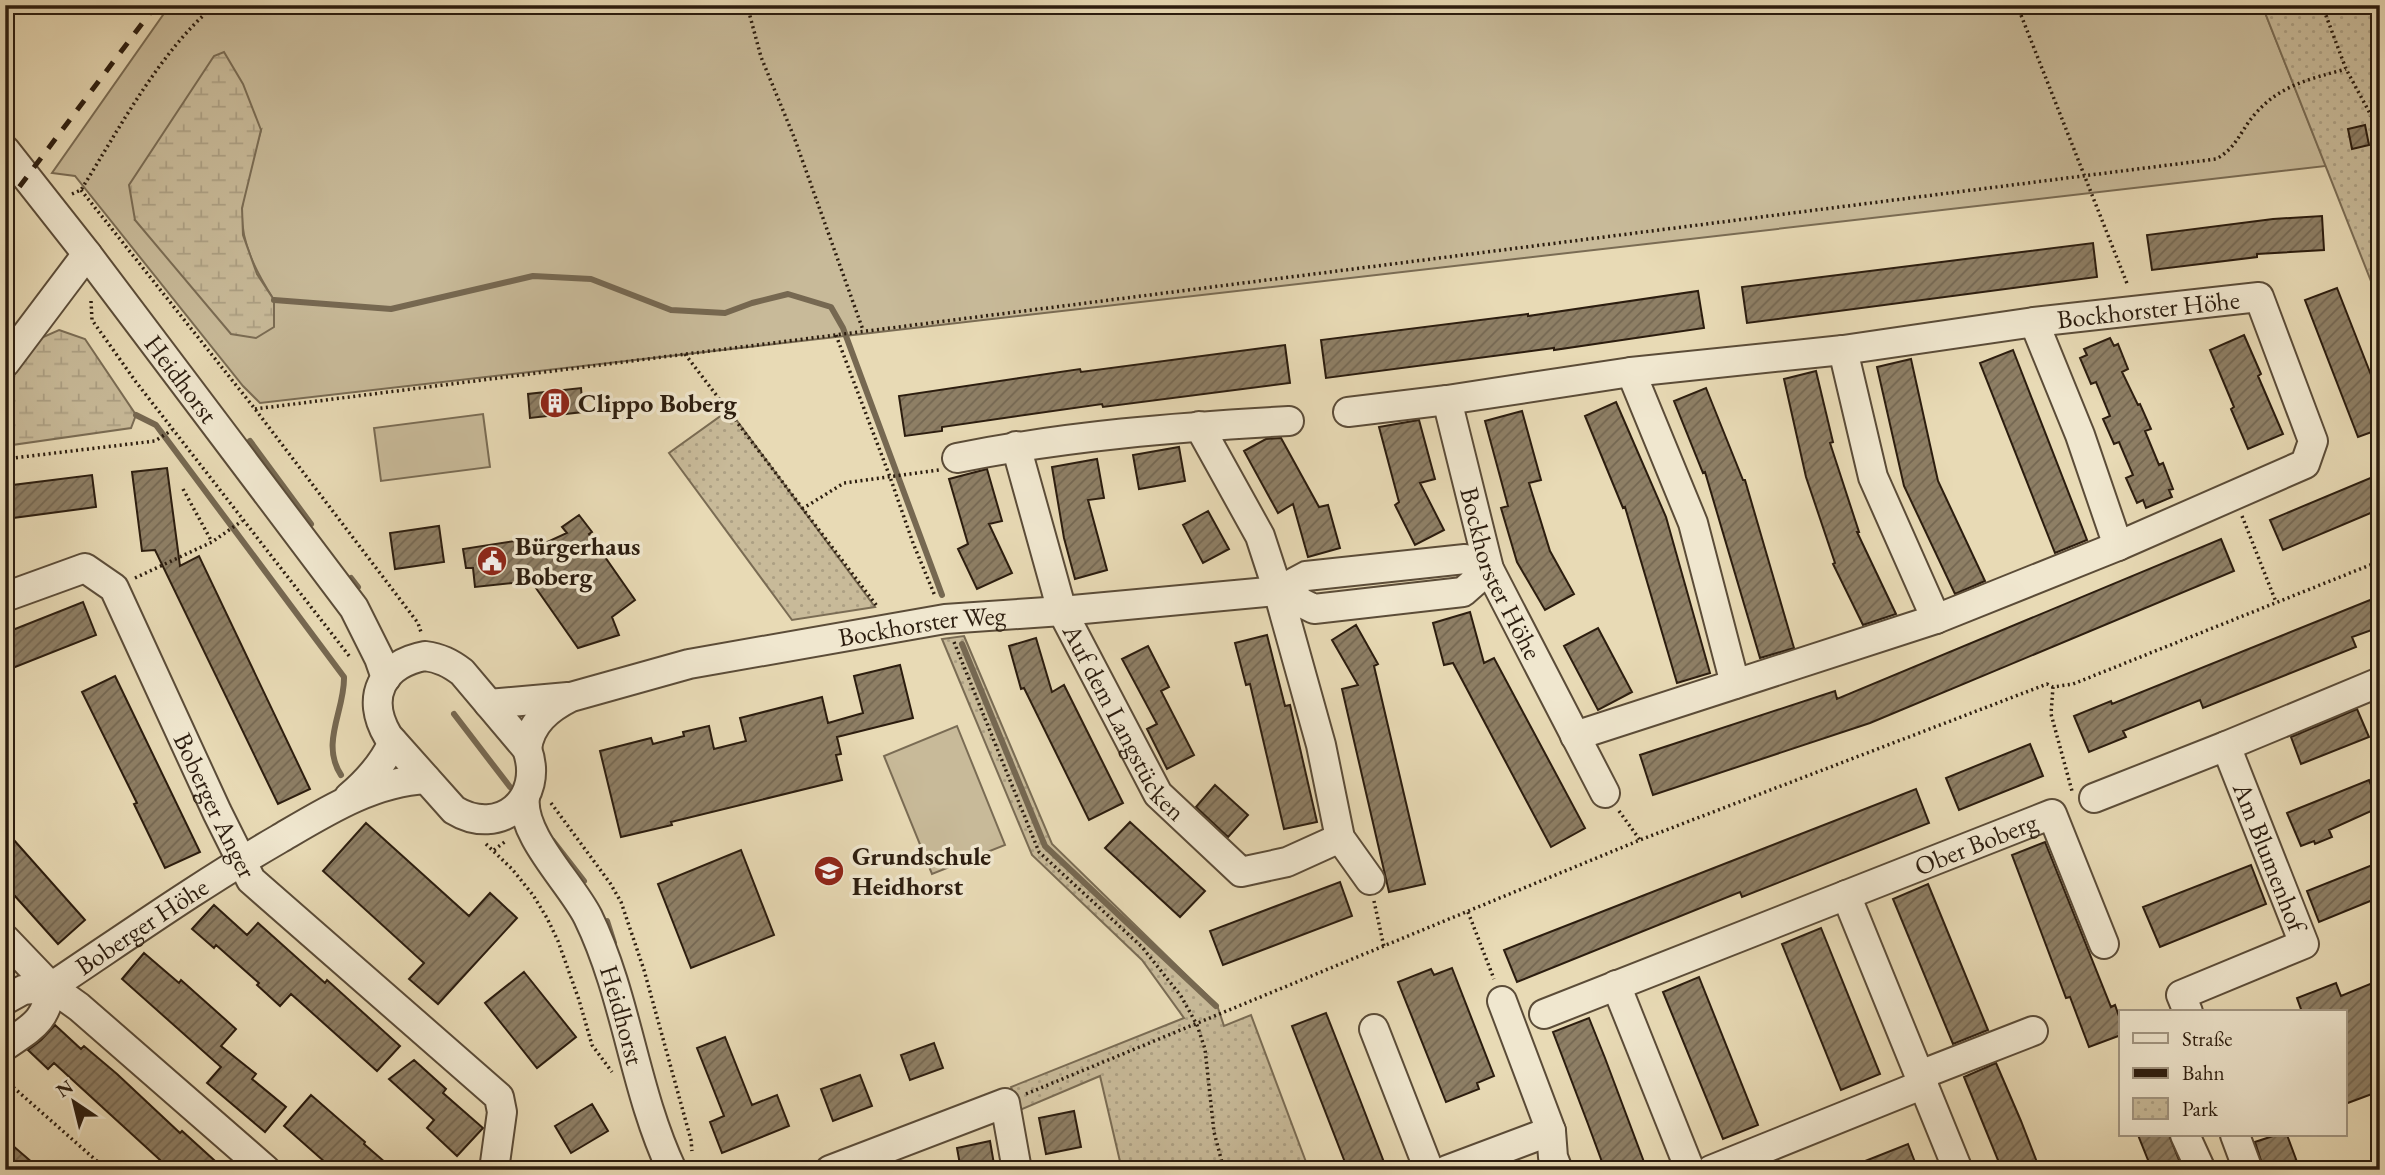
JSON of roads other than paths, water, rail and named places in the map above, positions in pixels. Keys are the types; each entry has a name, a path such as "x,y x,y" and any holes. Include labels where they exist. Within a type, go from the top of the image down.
{"street":[{"name":"Heidhorst","path":"5,150 87,254 354,608 379,657 386,678 377,697 377,711 381,724 393,742 454,810 483,831 505,831 555,868"},
{"path":"5,363 87,254"},
{"name":"Bockhorster Höhe","path":"1348,412 1631,372 1843,350 2034,322 2259,297 2314,441 2305,464 2118,545 1936,619 1575,736"},
{"name":"Bockhorster Höhe","path":"2034,322 2080,435 2118,545"},
{"path":"1843,350 1873,477 1936,619"},
{"path":"1631,372 1693,523 1735,684"},
{"name":"Bockhorster Höhe","path":"1447,400 1489,569 1605,793"},
{"path":"957,458 1016,446 1199,426 1289,421"},
{"path":"1199,426 1260,536 1321,745 1340,838 1370,880"},
{"name":"Auf dem Langstücken","path":"1016,446 1062,611 1158,794 1241,872 1287,862 1340,838"},
{"name":"Boberger Anger","path":"5,597 85,568 114,588 251,880 499,1097 502,1112 494,1170"},
{"path":"1278,591 1314,609 1463,592 1489,569"},
{"name":"Bockhorster Weg","path":"489,704 571,697 688,664 945,619 1278,591"},
{"name":"Heidhorst","path":"354,608 407,651 451,663 462,672 527,749 531,761 531,785 536,797 525,812 555,868 581,904 601,948 639,1078 660,1141 673,1170"},
{"path":"386,678 407,651"},
{"path":"2083,795 2226,746 2380,682"},
{"name":"Bockhorster Weg","path":"527,749 530,733 542,716 571,697"},
{"name":"Boberger Höhe","path":"5,1000 23,990 51,987 240,861 341,803 369,779 393,742"},
{"name":"Am Blumenhof","path":"2187,1010 2182,995 2304,944 2226,746"},
{"name":"Boberger Höhe","path":"341,803 400,783 426,779"},
{"path":"483,831 536,797"},
{"name":"Ober Boberg","path":"1544,1014 2052,814 2104,944"},
{"path":"1846,895 1958,1170"},
{"path":"5,939 51,987 79,1007 266,1170"},
{"path":"1616,985 1690,1170"},
{"name":"Boberger Höhe","path":"5,1046 37,1024 48,1007 51,987"},
{"path":"1502,1001 1551,1131 1553,1157 1558,1170"},
{"path":"1374,1029 1429,1170"},
{"path":"1711,1170 2033,1031"},
{"path":"831,1170 1005,1103 1017,1170"},
{"path":"1447,1170 1551,1131"},
{"path":"2185,1136 2201,1170"},
{"path":"2235,1136 2248,1170"}],"waterway":[{"path":"274,300 391,309 533,276 591,279 671,310 725,313 788,294 831,307 843,328 942,595"},
{"path":"136,415 156,425 344,677 333,739 335,763 341,775"},
{"path":"250,441 311,524"},
{"path":"351,578 358,587"},
{"path":"962,644 1045,846 1216,1006"},
{"path":"454,714 510,787"},
{"path":"553,841 584,881"},
{"path":"607,921 614,943"}],"railway":[{"path":"5,206 156,5"}],"place":[{"name":"Clippo Boberg","path":"555,403"},
{"name":"Bürgerhaus Boberg","path":"492,561"},
{"name":"Grundschule Heidhorst","path":"829,871"}]}
